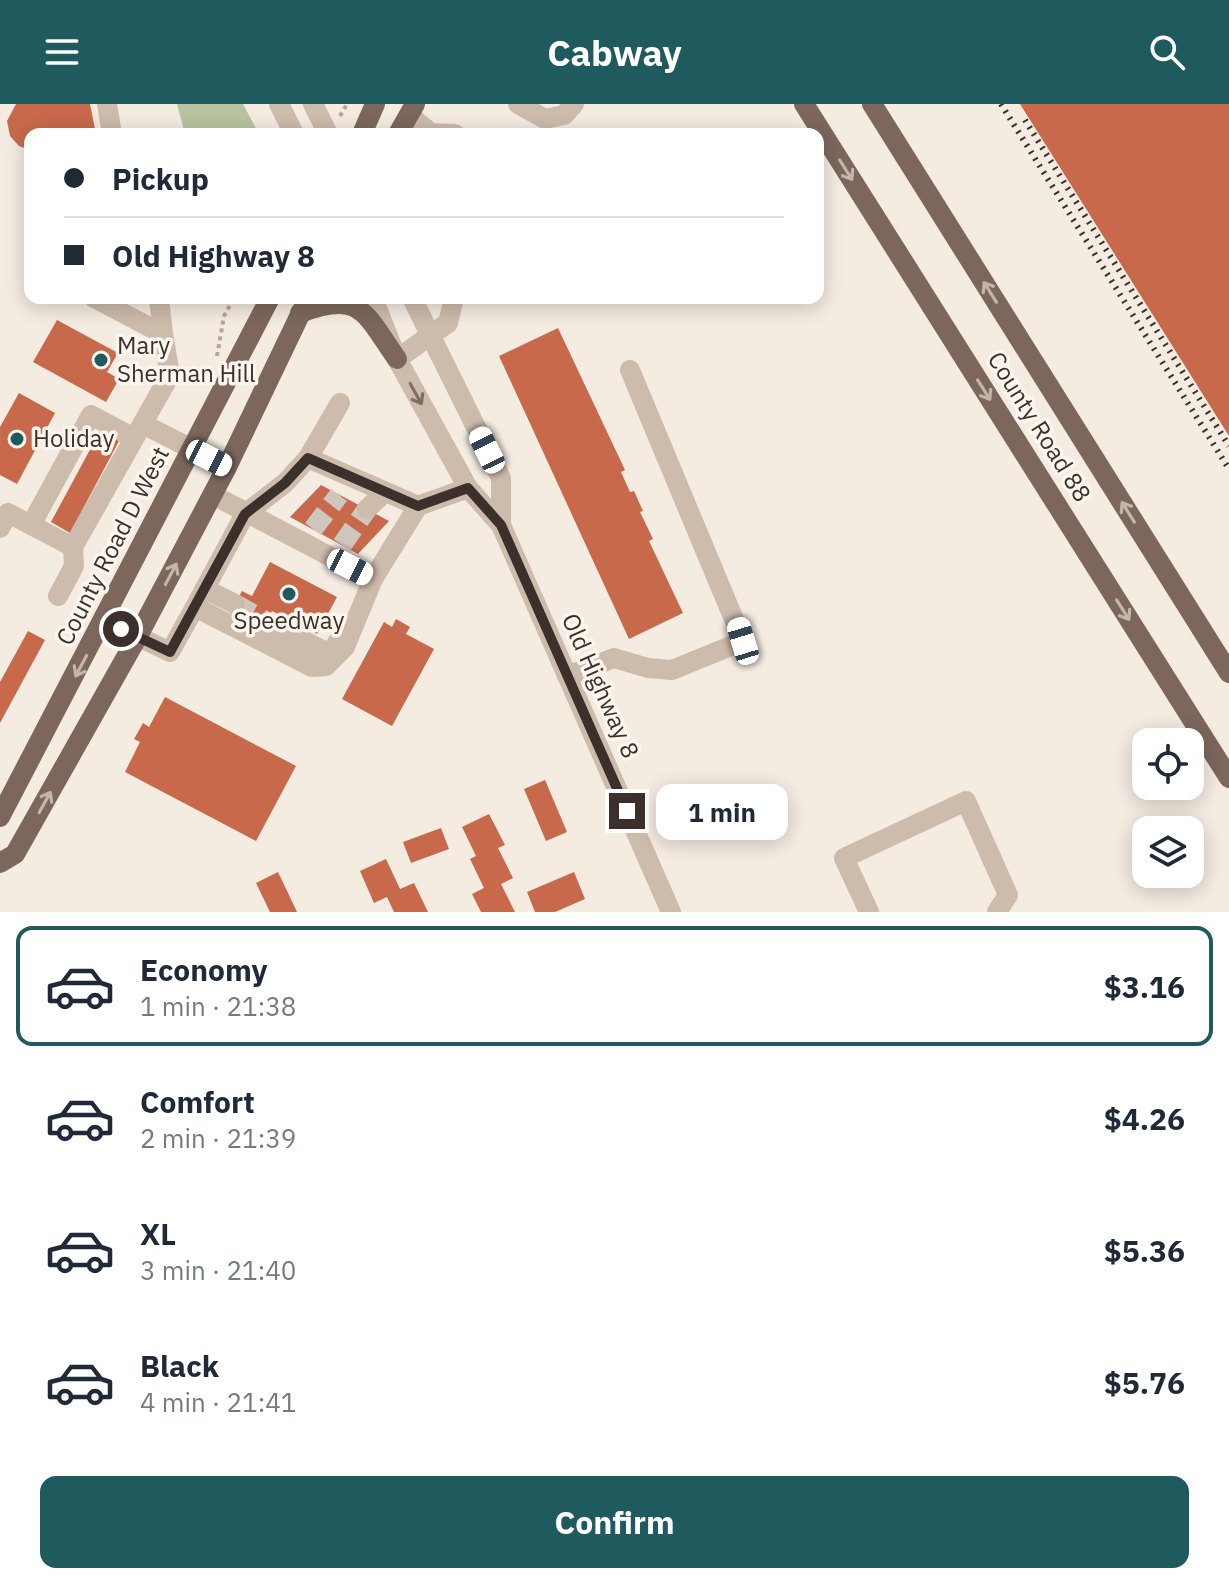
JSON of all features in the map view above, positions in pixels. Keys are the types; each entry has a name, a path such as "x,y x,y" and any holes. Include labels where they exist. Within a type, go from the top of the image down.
{"main road":[{"path":"365,128 375,104"},
{"name":"County Road 88","path":"804,104 819,128"},
{"name":"County Road 88","path":"872,104 1229,673"},
{"path":"402,128 412,110"},
{"name":"County Road 88","path":"824,136 1229,778"},
{"name":"County Road D West","path":"0,817 105,621 267,304"},
{"path":"351,304 357,306 397,359"},
{"path":"0,863 15,854 138,636 213,495 304,306"}],"street":[{"path":"107,104 111,128"},
{"path":"279,104 291,128"},
{"path":"313,104 325,128"},
{"path":"518,104 545,119 564,115 574,104"},
{"path":"412,110 428,128"},
{"path":"106,304 163,334"},
{"path":"58,596 74,566 73,547 170,375 160,304"},
{"name":"Old Highway 8","path":"375,304 397,359 468,488 501,525 671,912"},
{"name":"Old Highway 8","path":"415,304 501,478 501,525"},
{"path":"397,359 448,323 453,304"},
{"path":"567,676 614,658 648,668 672,670 743,641 630,370"},
{"path":"105,621 170,652 245,514 285,483 308,458 340,403"},
{"path":"31,525 91,415 191,449 227,467"},
{"path":"308,458 418,506"},
{"path":"339,495 356,479"},
{"path":"200,598 319,668 337,657 373,579 418,506 468,488"},
{"path":"367,509 385,492"},
{"path":"213,495 245,514 306,535 334,550 373,579"},
{"path":"0,528 8,513 73,547"},
{"path":"200,598 235,604"},
{"path":"267,622 326,652 334,648 347,626 357,618"},
{"path":"869,912 844,858 966,801 1008,895 997,912"}],"path":[{"path":"340,116 347,104"}],"green space":[{"path":"177,104 243,104 256,128 183,128"}],"building":[{"path":"16,104 90,104 95,128 24,128 24,148 10,136 7,121"},
{"path":"1020,104 1229,104 1229,436 1185,366"},
{"path":"57,320 118,353 107,372 119,379 106,402 33,362"},
{"path":"558,328 625,470 621,472 630,492 634,491 643,511 640,512 653,539 649,541 683,613 629,639 499,356"},
{"path":"19,393 55,413 17,484 0,475 0,427"},
{"path":"100,431 119,441 70,533 51,522"},
{"path":"321,485 389,521 358,554 290,517"},
{"path":"270,562 337,597 317,634 272,611 262,630 230,613 242,591 252,596"},
{"path":"396,619 410,627 406,634 434,649 392,726 342,699 384,622 392,627"},
{"path":"28,631 45,640 0,723 0,682"},
{"path":"165,697 296,766 256,841 125,772 140,742 134,739 143,723 149,727"},
{"path":"545,780 567,832 546,841 524,789"},
{"path":"489,814 505,845 498,848 513,878 501,884 515,912 481,912 472,894 484,888 470,859 476,856 462,827"},
{"path":"441,828 449,849 411,863 403,842"},
{"path":"386,859 400,889 414,883 428,912 394,912 387,897 374,903 360,871"},
{"path":"278,872 297,912 270,912 256,883"},
{"path":"574,872 585,899 555,912 535,912 527,892"}],"tunnel":[{"path":"313,529 339,495"},
{"path":"342,545 367,509"},
{"path":"235,604 267,622"}],"railway":[{"path":"1001,104 1229,469"},
{"path":"1025,120 1229,446"}],"place":[{"name":"Mary Sherman Hill","path":"101,360"},
{"name":"Holiday","path":"17,439"},
{"name":"Speedway","path":"289,594"}],"route":[{"path":"121,629 170,652 245,514 285,483 308,458 418,506 468,488 501,525 627,811"}]}
